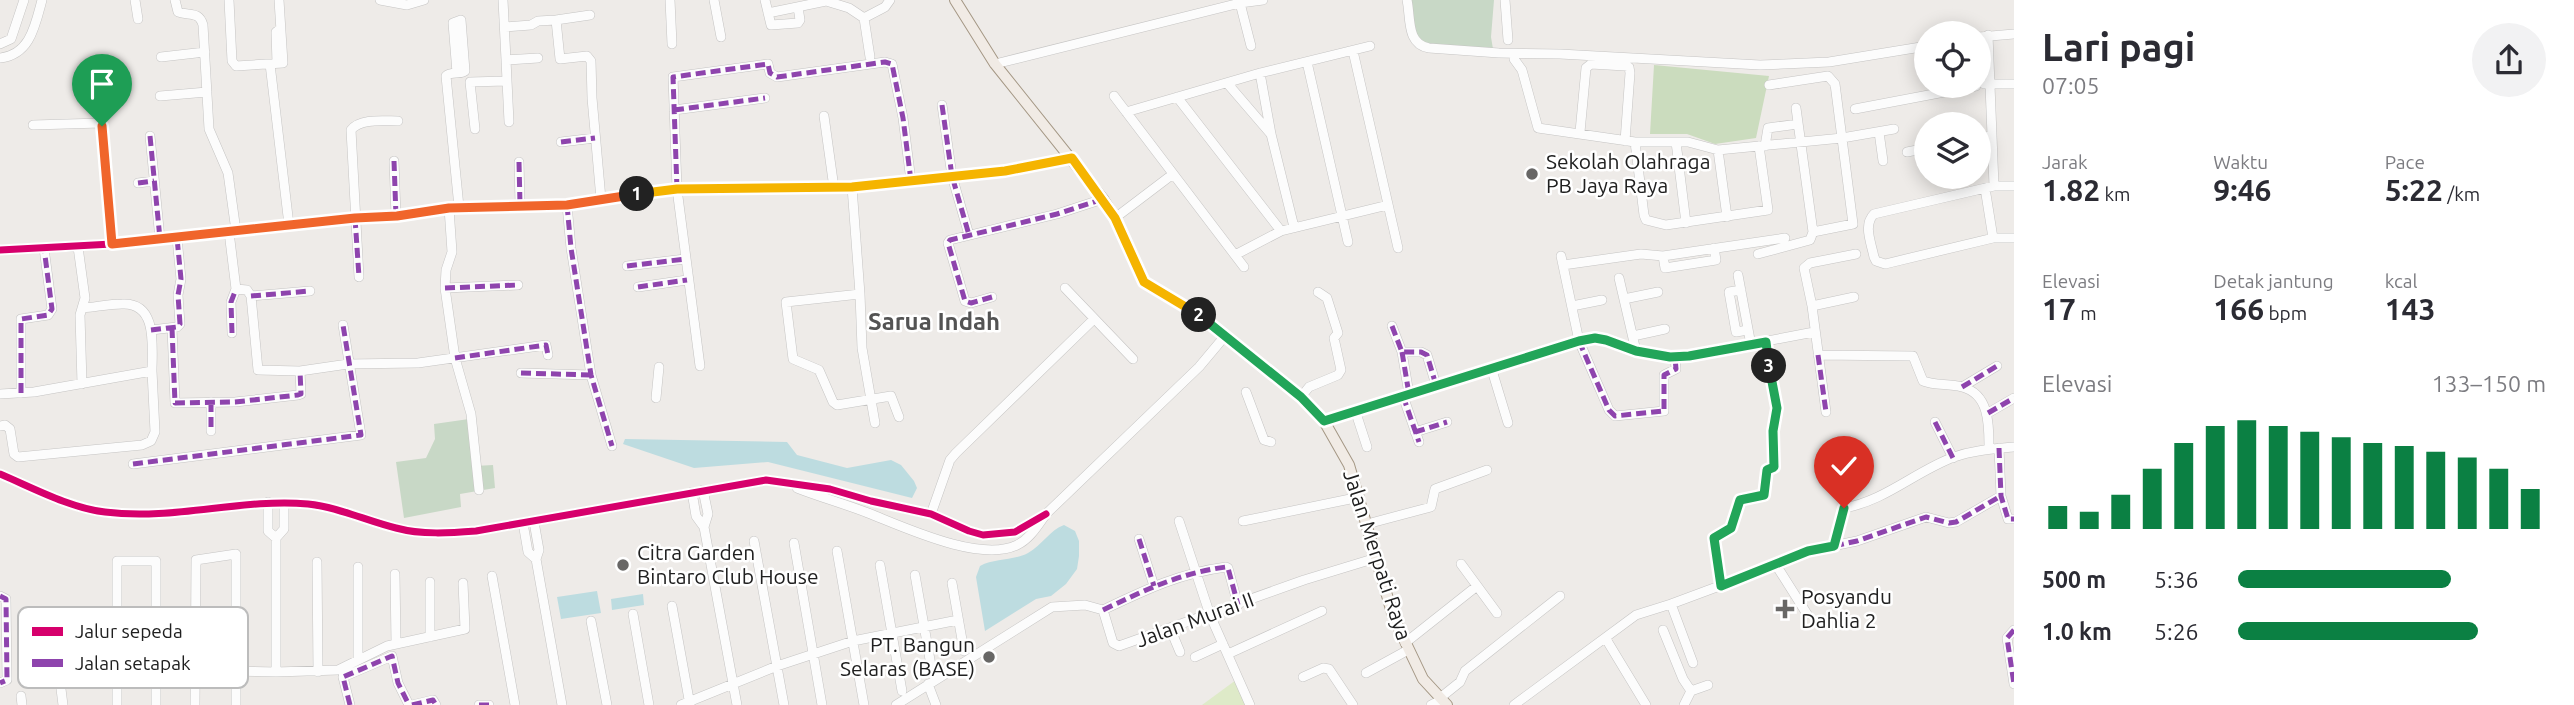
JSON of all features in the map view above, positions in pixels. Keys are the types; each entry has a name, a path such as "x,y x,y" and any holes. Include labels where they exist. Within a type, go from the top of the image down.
{"main road":[{"name":"Jalan Merpati Raya","path":"955,0 995,64 1103,199 1115,218 1144,282 1198,315 1301,397 1324,421 1349,465 1393,616 1423,679 1440,702"}],"street":[{"path":"0,44 11,39 24,0"},
{"path":"0,58 20,53 26,45 42,0"},
{"path":"135,0 138,19"},
{"path":"175,0 178,12 194,13 201,20 209,129 228,173 236,289 231,302 232,333"},
{"path":"229,0 233,65 277,63"},
{"path":"279,0 282,33 277,63 289,225"},
{"path":"380,0 407,5 419,1"},
{"path":"503,0 509,122"},
{"path":"670,0 673,44"},
{"path":"714,0 721,37"},
{"path":"765,0 771,25 798,23 798,7"},
{"path":"864,18 885,7 890,0"},
{"path":"995,64 1240,3 1263,0"},
{"path":"1407,0 1414,40 1422,47 1429,48 1760,65 1829,62 1914,48"},
{"path":"1505,0 1508,40"},
{"path":"768,13 831,1 849,8 864,18 870,57"},
{"path":"1240,3 1251,46"},
{"path":"505,27 590,15"},
{"path":"457,73 453,23 461,20 465,71 446,76 454,207 452,251 446,271 445,288 455,358 471,414 479,490"},
{"path":"556,20 560,59 587,56 591,61 601,199"},
{"path":"1991,36 2014,34"},
{"path":"1126,112 1260,73 1370,46"},
{"path":"1353,51 1398,248"},
{"path":"161,57 205,52"},
{"path":"506,60 538,58"},
{"path":"1514,59 1522,70 1538,128 1580,132 1630,142 1688,142 1718,150 1842,138 1894,129"},
{"path":"700,366 677,189 673,77 768,64 770,73 777,77 885,62 892,64 911,181"},
{"path":"1307,62 1348,242"},
{"path":"1580,132 1586,68 1591,64 1629,67 1630,142 1644,215 1646,220 1666,225 1768,210 1762,146 1768,128 1798,124"},
{"path":"1260,73 1271,134 1294,227"},
{"path":"1769,85 1828,76 1835,84 1853,225 1813,232"},
{"path":"475,129 470,82 506,81"},
{"path":"1227,83 1271,134"},
{"path":"1991,85 2014,85"},
{"path":"159,96 207,92"},
{"path":"1114,96 1244,267"},
{"path":"1177,97 1281,230"},
{"path":"674,110 765,98"},
{"path":"1855,109 1914,98"},
{"path":"942,105 951,176 969,235"},
{"path":"1758,254 1810,240 1813,232 1796,108"},
{"path":"824,116 834,188"},
{"path":"359,277 351,130 361,123 398,121"},
{"path":"33,125 101,123 114,244"},
{"path":"107,129 114,244"},
{"path":"1879,132 1883,161"},
{"path":"150,136 160,239"},
{"path":"561,142 595,138"},
{"path":"1676,142 1686,223"},
{"path":"1718,150 1727,217"},
{"path":"1907,152 1914,151"},
{"path":"0,241 0,250 78,247 397,216 454,207 567,205 677,189 852,187 1005,171 1072,158"},
{"path":"394,161 397,216"},
{"path":"519,162 520,204"},
{"path":"1115,218 1173,174"},
{"path":"138,183 154,181"},
{"path":"852,187 862,348 875,423"},
{"path":"1991,187 2014,187"},
{"path":"1981,189 1874,214 1868,219 1874,257 1885,264 1993,238 2014,238"},
{"path":"1990,189 1993,238"},
{"path":"992,297 971,303 965,301 948,241 1057,214 1103,199"},
{"path":"567,205 591,375 612,446"},
{"path":"1235,255 1281,230 1388,205"},
{"path":"151,330 178,327 180,319 177,295 181,279 177,238"},
{"path":"1675,357 1676,369 1664,375 1664,411 1615,416 1609,410 1579,341 1562,261 1641,254 1663,256 1785,238"},
{"path":"78,247 85,298 80,333 82,384"},
{"path":"21,393 21,319 48,315 52,309 44,248"},
{"path":"1826,412 1812,306 1804,268 1806,264 1856,254"},
{"path":"627,266 685,259"},
{"path":"1738,275 1741,290 1729,292 1736,332 1748,330 1751,345"},
{"path":"1619,278 1636,351"},
{"path":"638,287 687,280"},
{"path":"445,288 518,285"},
{"path":"1065,288 1133,359"},
{"path":"236,289 247,290 251,296 258,370 300,372 348,363 418,363 545,345 548,355"},
{"path":"251,296 310,291"},
{"path":"1301,397 1309,387 1338,375 1341,370 1334,338 1338,333 1328,299 1318,292"},
{"path":"1624,299 1658,292"},
{"path":"860,294 786,302 793,359 820,370 833,402 837,405 889,396 893,397 899,417"},
{"path":"1812,306 1854,297"},
{"path":"1572,306 1602,300"},
{"path":"0,426 5,425 9,429 14,454 18,457 142,445 151,441 155,432 151,330 147,317 131,304 83,308"},
{"path":"932,514 950,460 1094,319"},
{"path":"133,464 361,435 343,325"},
{"path":"1392,326 1402,352 1406,395 1419,442"},
{"path":"173,328 175,403 298,395 301,394 300,372"},
{"path":"1633,336 1665,329"},
{"path":"1324,421 1492,367 1595,338 1636,351 1675,357 1814,332"},
{"path":"782,482 936,540 970,548 1002,549 1017,545 1031,536 1046,514 1199,367 1225,336"},
{"path":"1721,586 1714,538 1731,528 1740,500 1764,495 1767,470 1774,467 1773,431 1777,408 1766,342"},
{"path":"1402,352 1421,352 1427,355 1436,385"},
{"path":"1818,355 1910,355 1923,381 1962,387 1975,393 1988,413 2001,496 2008,519 2014,519"},
{"path":"1962,387 1997,366"},
{"path":"656,398 659,367"},
{"path":"1492,367 1508,423"},
{"path":"0,394 82,384 152,371"},
{"path":"521,373 591,375"},
{"path":"1246,392 1265,440 1271,442"},
{"path":"1988,413 2014,398"},
{"path":"211,402 211,430"},
{"path":"1355,410 1367,447"},
{"path":"1415,432 1447,422"},
{"path":"1935,422 1953,458"},
{"path":"1834,546 1844,508 1882,495 1953,458 1994,448 2014,447"},
{"path":"1367,524 1431,507 1435,489 1487,470"},
{"path":"0,474 70,503 104,512 145,513 268,502 312,504 398,529 435,533 476,531 534,522 766,480 830,489 932,514 969,531 1000,535 1015,532 1046,514"},
{"path":"703,490 708,514 704,527"},
{"path":"692,492 696,516 704,527 737,705"},
{"path":"1514,705 1636,615 1721,586 1808,551 1857,541 1926,517 1949,523 1956,522 2001,496"},
{"path":"1243,521 1360,497"},
{"path":"867,512 871,501"},
{"path":"268,502 268,531 276,538"},
{"path":"276,672 276,538 284,529 284,503"},
{"path":"1179,521 1210,615 1250,705"},
{"path":"534,522 539,550 536,559 562,705"},
{"path":"523,523 528,552 536,559"},
{"path":"1000,535 1002,549"},
{"path":"1139,539 1154,586"},
{"path":"754,541 784,705"},
{"path":"794,543 822,705"},
{"path":"837,551 864,705"},
{"path":"196,607 196,559 236,554 236,607"},
{"name":"Jalan Murai II","path":"1103,610 1113,643 1117,646 1304,580 1376,558"},
{"path":"117,607 117,561 156,561 156,607"},
{"path":"317,562 318,672"},
{"path":"1461,564 1497,613"},
{"path":"880,565 902,691"},
{"path":"1776,565 1807,614"},
{"path":"358,567 358,660"},
{"path":"896,705 1052,607 1085,605 1103,610 1154,586 1195,571 1228,568 1238,605"},
{"path":"395,574 396,644"},
{"path":"915,575 932,671"},
{"path":"492,576 515,705"},
{"path":"430,582 430,637"},
{"path":"248,671 338,670 396,644 465,629 463,583"},
{"path":"951,583 964,651"},
{"path":"1366,673 1407,646 1477,586"},
{"path":"0,596 6,599 7,658 7,682 0,683"},
{"path":"1440,702 1460,682 1465,671 1560,596"},
{"path":"1671,604 1693,663"},
{"path":"672,606 687,704 777,666 853,641 958,620"},
{"path":"1228,654 1322,611"},
{"path":"633,614 649,705"},
{"path":"591,621 607,705"},
{"path":"1170,628 1180,652"},
{"path":"1663,630 1691,691"},
{"path":"2014,630 2007,638 2014,684"},
{"path":"1606,639 1646,705"},
{"path":"1195,657 1223,644"},
{"path":"350,705 343,677 391,656 398,684 410,705 433,699 436,705"},
{"path":"1303,677 1323,668 1329,669 1353,705"},
{"path":"928,684 936,705"},
{"path":"1684,705 1691,691 1708,685"},
{"path":"61,689 63,705"},
{"path":"479,705 489,705"}],"green space":[{"path":"1410,0 1494,0 1491,37 1493,49 1428,44 1420,41 1415,30"},
{"path":"1654,65 1769,76 1756,138 1715,144 1687,134 1650,134"},
{"path":"469,419 475,466 493,465 495,488 460,494 461,507 404,518 396,462 426,458 435,439 434,424"},
{"path":"1236,680 1250,705 1202,705"}],"water":[{"path":"625,439 787,442 797,455 847,468 891,460 901,465 917,488 912,498 768,462 694,468 623,444"},
{"path":"1064,525 1075,531 1079,541 1077,569 1066,584 1051,596 1036,599 985,631 976,577 980,566 1028,553 1054,530"},
{"path":"597,591 601,613 561,619 557,597"},
{"path":"643,594 644,605 612,610 611,599"}],"marked path":[{"path":"677,189 673,77 768,64 770,73 777,77 885,62 892,64 903,118 911,181"},
{"path":"674,110 765,98"},
{"path":"942,105 952,176 969,235"},
{"path":"150,136 160,239"},
{"path":"561,142 595,138"},
{"path":"394,161 396,216"},
{"path":"519,162 520,204"},
{"path":"138,183 154,181"},
{"path":"992,297 971,303 965,301 948,243 950,240 1057,214 1103,199"},
{"path":"567,205 591,375 612,446"},
{"path":"355,218 359,277"},
{"path":"151,330 177,327 180,324 178,295 181,279 177,238"},
{"path":"21,393 21,319 48,315 52,309 44,248"},
{"path":"627,266 685,259"},
{"path":"638,287 687,280"},
{"path":"445,288 518,285"},
{"path":"232,333 231,302 236,289"},
{"path":"251,296 310,291"},
{"path":"133,464 361,435 343,325"},
{"path":"1392,326 1402,352 1421,352 1427,355 1436,385"},
{"path":"172,328 175,403 235,402 298,395 301,394 300,371"},
{"path":"1579,341 1609,410 1615,416 1664,411 1664,375 1676,369 1675,357"},
{"path":"1721,586 1714,537 1731,528 1740,500 1764,495 1767,470 1774,467 1773,431 1777,408 1766,342"},
{"path":"455,358 546,345 548,355"},
{"path":"1402,352 1409,394"},
{"path":"1818,355 1826,412"},
{"path":"1962,387 1997,366"},
{"path":"521,373 591,375"},
{"path":"1403,396 1419,442"},
{"path":"1988,413 2014,398"},
{"path":"211,402 211,431"},
{"path":"1415,432 1447,422"},
{"path":"1935,422 1953,458"},
{"path":"1999,448 2001,496 2008,519 2014,519"},
{"path":"1834,546 1857,541 1926,517 1949,523 1956,522 2001,496"},
{"path":"1139,539 1154,586"},
{"path":"1103,610 1178,578 1226,567 1238,605"},
{"path":"0,596 6,599 7,680 0,683"},
{"path":"2014,630 2007,638 2014,684"},
{"path":"350,705 343,677 392,656 398,683 409,705"},
{"path":"412,705 433,700 436,705"},
{"path":"479,705 489,705"}],"cycle path":[{"path":"0,250 112,244 396,216 459,207 567,205 677,189 852,187 1005,171 1072,158"},
{"path":"0,474 65,502 105,512 156,514 258,504 308,504 396,528 426,533 476,531 766,480 830,489 931,514 983,535 1015,532 1046,514"}],"place":[{"name":"Sekolah Olahraga PB Jaya Raya","path":"1532,174"},
{"name":"Citra Garden Bintaro Club House","path":"623,565"},
{"name":"Posyandu Dahlia 2","path":"1785,609"},
{"name":"PT. Bangun Selaras (BASE)","path":"989,657"}],"district":[{"name":"Sarua Indah","path":"934,322"}],"route":[{"path":"102,126 112,244 355,218 397,216 449,208 520,204 567,205 677,189 852,187 1005,171 1072,158 1115,218 1144,282 1198,315 1301,397 1324,421 1529,355 1595,338 1636,351 1670,357 1766,342 1777,408 1773,431 1774,467 1767,470 1764,495 1740,500 1731,528 1714,537 1721,586 1808,551 1834,546 1844,508"}]}
